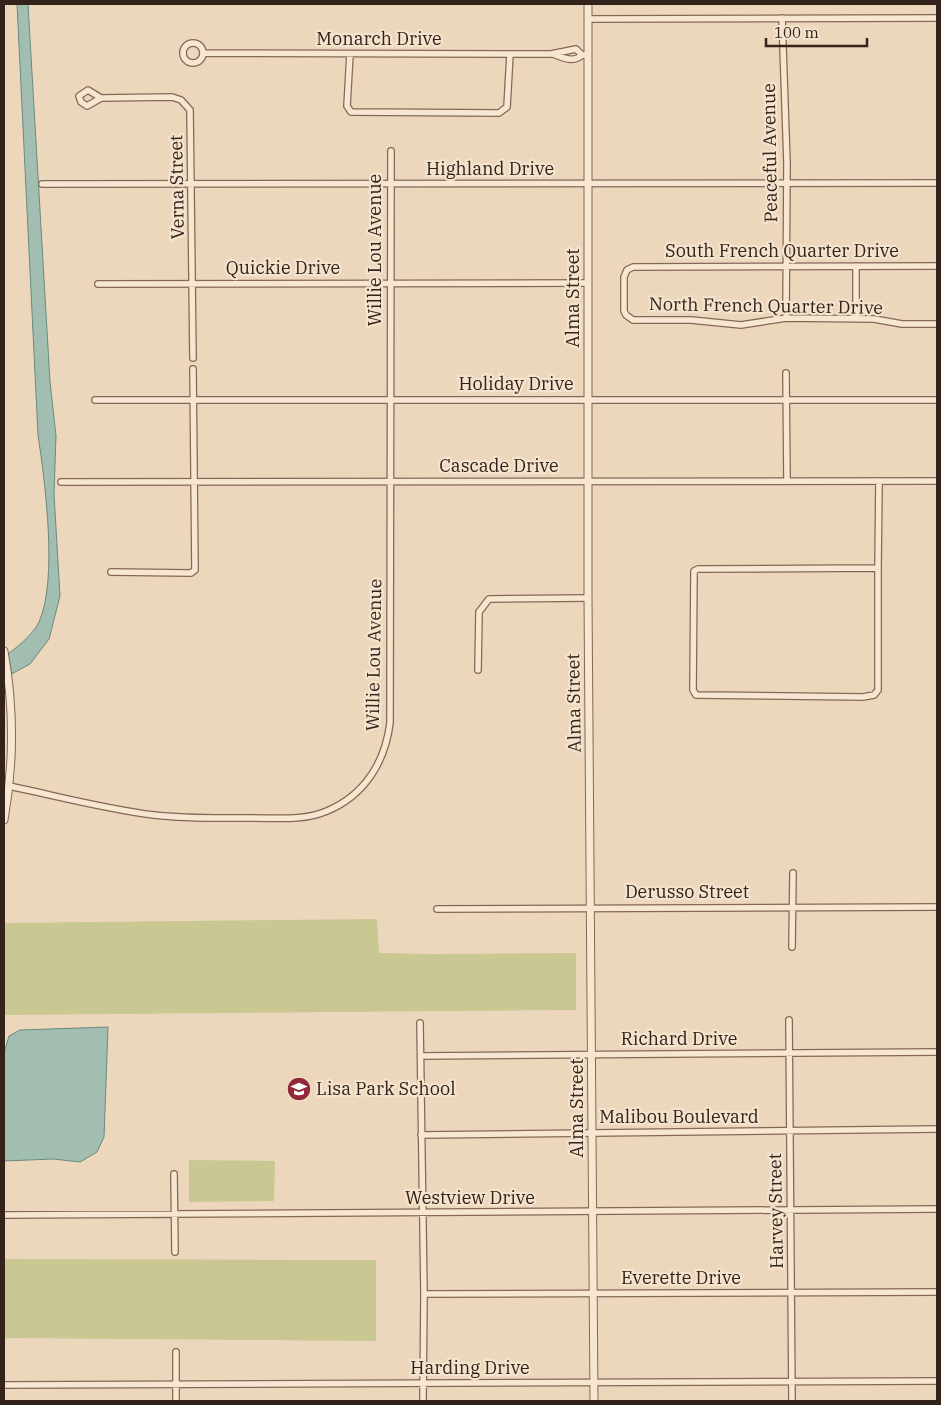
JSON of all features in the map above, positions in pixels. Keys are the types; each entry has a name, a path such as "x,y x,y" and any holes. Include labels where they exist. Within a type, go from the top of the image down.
{"street":[{"name":"Alma Street","path":"588,4 585,55 594,1401"},
{"name":"Peaceful Avenue","path":"782,18 787,183 786,318"},
{"path":"588,19 937,18"},
{"name":"Monarch Drive","path":"204,53 554,54 576,49 585,55"},
{"path":"350,54 347,106 351,112 461,113 499,113 505,110 510,54"},
{"name":"Verna Street","path":"101,98 172,97 185,102 191,116 193,358"},
{"name":"Willie Lou Avenue","path":"9,786 152,815 196,818 301,818 326,811 349,799 373,774 385,750 388,737 391,151"},
{"name":"Highland Drive","path":"42,184 937,183"},
{"path":"856,266 856,319"},
{"name":"South French Quarter Drive","path":"626,315 624,277 627,270 633,267 937,266"},
{"name":"Quickie Drive","path":"98,284 588,283"},
{"name":"North French Quarter Drive","path":"626,315 633,320 691,320 732,324 786,318 874,318 902,324 937,324"},
{"path":"111,572 193,572 195,568 193,369"},
{"path":"786,373 787,481"},
{"name":"Holiday Drive","path":"95,400 937,400"},
{"path":"878,568 698,569 694,571 693,690 696,695 863,697 874,695 878,690 879,481"},
{"name":"Cascade Drive","path":"61,482 937,481"},
{"path":"478,670 480,612 489,599 588,598"},
{"path":"4,651 8,677 12,735 9,786 4,820"},
{"path":"792,947 793,873"},
{"name":"Derusso Street","path":"436,909 937,907"},
{"name":"Harvey Street","path":"789,1020 792,1401"},
{"path":"420,1023 424,1294 423,1401"},
{"name":"Richard Drive","path":"421,1056 937,1052"},
{"name":"Malibou Boulevard","path":"421,1135 937,1129"},
{"path":"174,1174 175,1252"},
{"name":"Westview Drive","path":"4,1215 937,1210"},
{"name":"Everette Drive","path":"424,1294 937,1292"},
{"path":"176,1352 176,1401"},
{"name":"Harding Drive","path":"4,1385 937,1381"}],"shaded area":[{"path":"17,4 28,4 50,382 56,436 54,494 60,596 49,639 30,664 4,678 4,657 28,637 39,622 45,604 49,557 44,478 38,435"},
{"path":"377,919 379,953 576,953 576,1010 4,1015 4,923"},
{"path":"108,1027 104,1137 97,1152 80,1162 53,1159 4,1161 4,1053 9,1036 20,1030"},
{"path":"189,1160 275,1161 274,1201 189,1202"},
{"path":"4,1259 376,1260 376,1341 4,1338"}],"place":[{"name":"Lisa Park School","path":"299,1089"}]}
